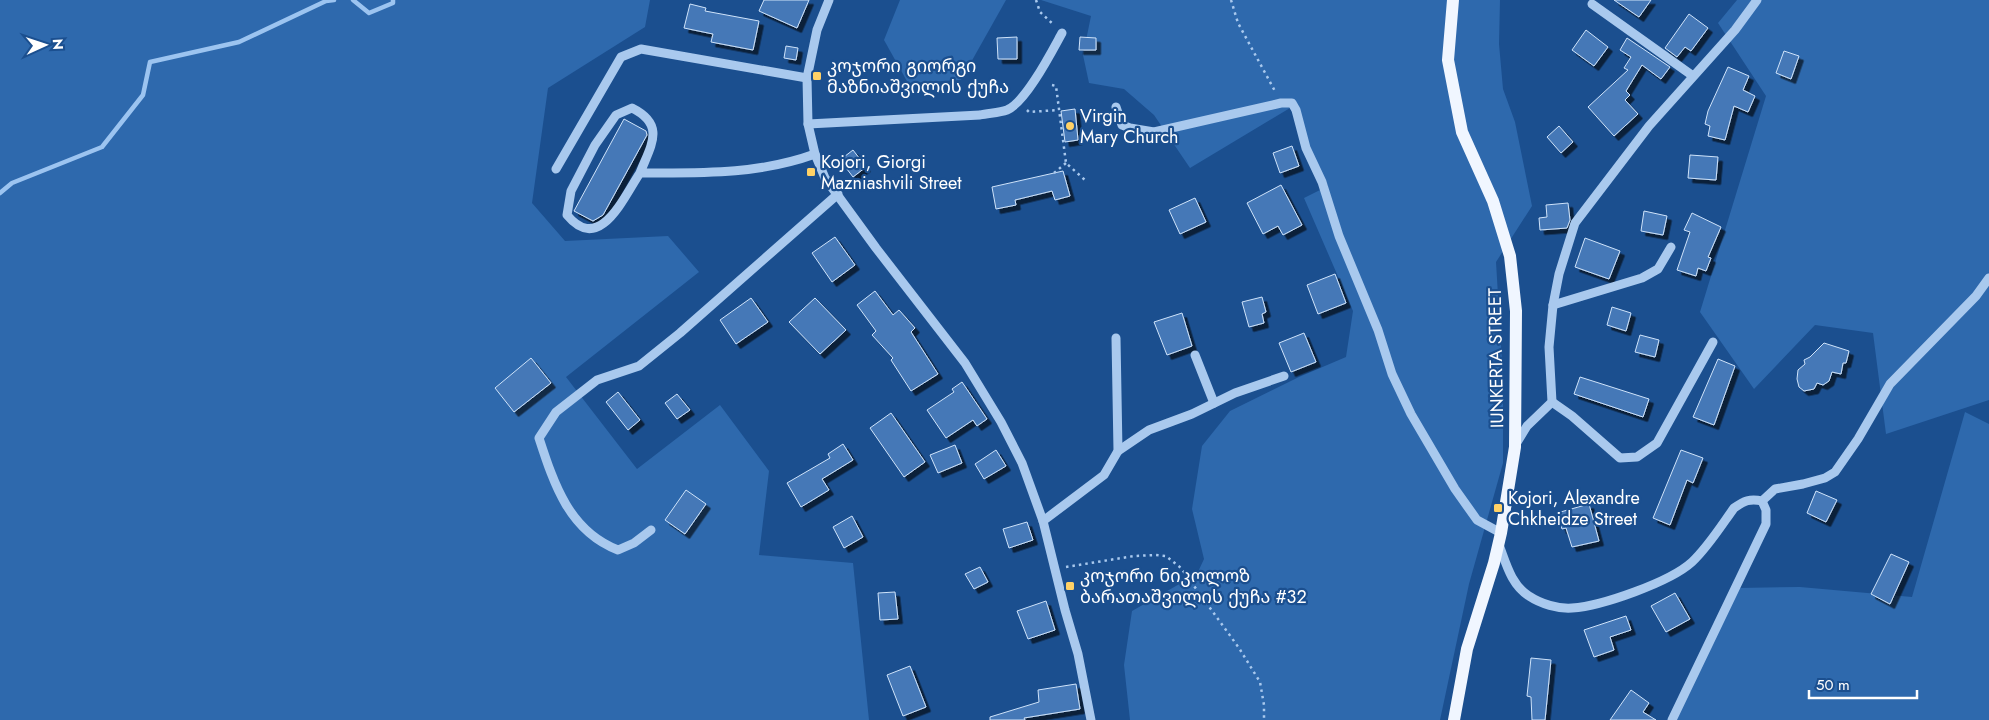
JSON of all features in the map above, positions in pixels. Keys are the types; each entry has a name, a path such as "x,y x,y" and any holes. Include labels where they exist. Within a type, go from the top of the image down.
{"main road":[{"name":"IUNKERTA STREET","path":"1454,0 1448,60 1462,132 1493,201 1510,256 1516,310 1514,446 1500,539 1467,649 1454,720"}],"street":[{"path":"829,0 817,30 807,78 808,124 815,154 825,178 876,248 965,363 1001,422 1022,463 1043,521 1078,654 1091,720"},
{"path":"1514,446 1527,426 1552,402 1549,347 1553,305 1558,274 1575,223 1649,126 1735,30 1757,0"},
{"path":"1592,4 1693,76"},
{"path":"808,124 980,115 1008,109 1018,102 1042,68 1062,33"},
{"path":"556,169 621,57 641,49 807,78"},
{"path":"1116,107 1122,125 1154,132 1281,103 1292,103 1296,110 1306,148 1322,182 1338,236 1374,321 1392,374 1411,414 1455,489 1477,520 1500,539 1514,582 1528,596 1557,607 1593,606 1662,580 1691,563 1734,508 1752,499 1762,501"},
{"path":"632,108 644,114 653,126 653,142 640,173 613,215 603,226 590,229 575,224 567,215 571,191 595,145 616,115 632,108"},
{"path":"640,173 706,173 761,169 796,161 815,154"},
{"path":"651,530 634,543 618,550 602,544 579,524 553,479 539,438 556,412 597,380 639,366 680,333 838,194"},
{"path":"1553,305 1642,278 1658,268 1671,247"},
{"path":"1762,501 1775,489 1825,478 1835,472 1858,439 1890,384 1976,296 1989,278"},
{"path":"1116,338 1118,451"},
{"path":"1552,402 1572,416 1620,458 1637,457 1657,443 1713,342"},
{"path":"1196,355 1214,403"},
{"path":"1043,521 1104,475 1118,451 1149,430 1192,414 1235,392 1284,376"},
{"path":"1672,720 1766,524 1766,510 1762,501"}],"path":[{"path":"1036,0 1040,12 1062,33"},
{"path":"1231,0 1238,23 1281,103"},
{"path":"1052,85 1056,86 1066,163 1085,180"},
{"path":"1018,102 1029,112 1058,110"},
{"path":"1054,172 1066,163"},
{"path":"1055,569 1134,556 1166,556 1181,568 1239,648 1260,682 1264,705 1264,720"}],"shaded area":[{"path":"0,0 650,0 645,27 548,88 532,203 565,241 668,236 699,272 566,377 637,469 720,405 769,471 759,555 853,563 869,720 0,720"},
{"path":"900,0 1006,0 961,80 908,83 884,40"},
{"path":"1041,0 1500,0 1499,44 1503,89 1515,122 1532,206 1496,262 1503,378 1503,463 1469,584 1440,720 1130,720 1124,665 1132,611 1197,574 1204,559 1192,509 1202,446 1230,411 1299,377 1346,357 1353,311 1304,198 1328,186 1290,108 1190,168 1154,115 1124,89 1089,83 1083,55 1091,16"},
{"path":"1737,0 1989,0 1989,400 1886,434 1873,333 1815,325 1754,389 1700,312 1766,96 1718,23"},
{"path":"1965,412 1989,424 1989,720 1673,720 1738,588 1800,587 1912,597"}],"building":[{"path":"764,0 809,0 797,28 759,11"},
{"path":"1614,0 1651,0 1639,17"},
{"path":"690,4 706,8 705,11 759,21 753,50 711,42 713,34 684,28"},
{"path":"1689,14 1708,28 1691,51 1685,47 1677,57 1665,48"},
{"path":"1586,30 1608,47 1594,66 1572,50"},
{"path":"1017,37 1017,59 998,59 997,38"},
{"path":"1080,37 1096,38 1096,50 1079,50"},
{"path":"1627,38 1670,67 1661,79 1642,65 1626,91 1630,95 1625,100 1638,114 1614,136 1588,107 1628,70 1624,68 1631,57 1620,50"},
{"path":"786,46 798,48 796,60 784,58"},
{"path":"1784,51 1799,56 1791,79 1776,73"},
{"path":"1728,67 1749,76 1743,90 1755,96 1748,112 1734,106 1725,140 1708,136 1710,126 1705,124 1708,111"},
{"name":"Virgin Mary Church","path":"1075,109 1078,140 1065,142 1061,111"},
{"path":"624,119 646,131 647,135 603,215 593,221 574,211"},
{"path":"1559,126 1573,142 1561,153 1547,137"},
{"path":"1292,146 1299,166 1280,173 1273,153"},
{"path":"853,150 866,167 853,177 840,160"},
{"path":"1690,155 1718,157 1716,180 1688,178"},
{"path":"1063,171 1070,196 1055,200 1052,191 1015,200 1016,205 996,209 992,187"},
{"path":"1281,185 1302,225 1283,235 1278,226 1263,234 1247,203"},
{"path":"1195,198 1206,222 1180,234 1169,210"},
{"path":"1568,203 1570,220 1567,228 1540,230 1539,218 1547,217 1546,205"},
{"path":"1644,211 1667,216 1663,235 1641,231"},
{"path":"1692,213 1721,227 1708,257 1711,258 1706,271 1698,268 1696,276 1677,270 1690,232 1684,230"},
{"path":"835,237 855,265 832,282 812,253"},
{"path":"1585,238 1620,251 1609,279 1575,267"},
{"path":"1335,274 1346,303 1318,314 1307,285"},
{"path":"875,291 893,315 899,310 915,328 911,332 938,374 911,391 891,360 893,358 872,335 876,331 857,305"},
{"path":"1262,297 1266,312 1262,314 1264,323 1249,327 1242,302"},
{"path":"751,298 768,322 736,344 720,320"},
{"path":"815,298 846,330 820,354 789,322"},
{"path":"1612,307 1631,313 1626,331 1607,325"},
{"path":"1182,313 1192,346 1167,355 1154,322"},
{"path":"1304,333 1316,362 1291,372 1279,343"},
{"path":"1640,335 1659,340 1655,357 1635,352"},
{"path":"1824,343 1849,351 1846,363 1843,363 1841,374 1832,372 1829,381 1823,385 1817,383 1814,389 1804,391 1799,387 1797,379 1798,370 1805,364 1804,360 1810,357"},
{"path":"531,358 551,383 514,412 495,388"},
{"path":"1718,359 1735,366 1714,425 1693,417"},
{"path":"1580,377 1649,399 1643,417 1574,394"},
{"path":"962,382 987,419 977,426 973,420 946,438 927,410 954,392 952,389"},
{"path":"618,392 640,420 628,430 606,402"},
{"path":"677,394 690,410 677,419 665,403"},
{"path":"891,413 925,462 904,477 870,428"},
{"path":"843,444 853,460 822,479 829,490 801,507 787,483 830,458 828,454"},
{"path":"955,445 962,463 938,473 930,455"},
{"path":"996,450 1006,466 984,479 975,464"},
{"path":"1681,450 1703,458 1693,483 1687,480 1670,525 1653,518"},
{"path":"686,490 706,504 685,534 665,520"},
{"path":"1816,491 1837,500 1826,522 1807,513"},
{"path":"1589,504 1599,541 1572,547 1566,528 1562,529 1557,513"},
{"path":"852,516 863,537 844,548 833,527"},
{"path":"1027,522 1033,540 1009,548 1003,529"},
{"path":"1891,554 1909,562 1890,604 1871,594"},
{"path":"980,567 988,582 974,589 965,574"},
{"path":"895,592 898,619 880,620 878,593"},
{"path":"1675,593 1690,619 1666,632 1651,606"},
{"path":"1046,601 1055,630 1028,639 1017,611"},
{"path":"1626,616 1631,630 1610,637 1614,650 1594,657 1584,630"},
{"path":"1531,658 1551,660 1545,720 1532,720 1531,697 1527,696"},
{"path":"910,666 926,707 903,716 887,675"},
{"path":"1076,684 1080,709 1024,718 1025,720 990,720 990,717 1039,702 1038,690"},
{"path":"1631,690 1649,703 1643,712 1656,720 1610,720"}],"waterway":[{"path":"0,193 12,183 102,147 143,95 150,62 239,42 326,1 334,0"},
{"path":"353,0 369,13 393,3 393,0"}],"place":[{"name":"კოჯორი გიორგი მაზნიაშვილის ქუჩა","path":"817,76"},
{"name":"Virgin Mary Church","path":"1070,126"},
{"name":"Kojori, Giorgi Mazniashvili Street","path":"811,172"},
{"name":"Kojori, Alexandre Chkheidze Street","path":"1498,508"},
{"name":"კოჯორი ნიკოლოზ ბარათაშვილის ქუჩა #32","path":"1070,586"}]}
